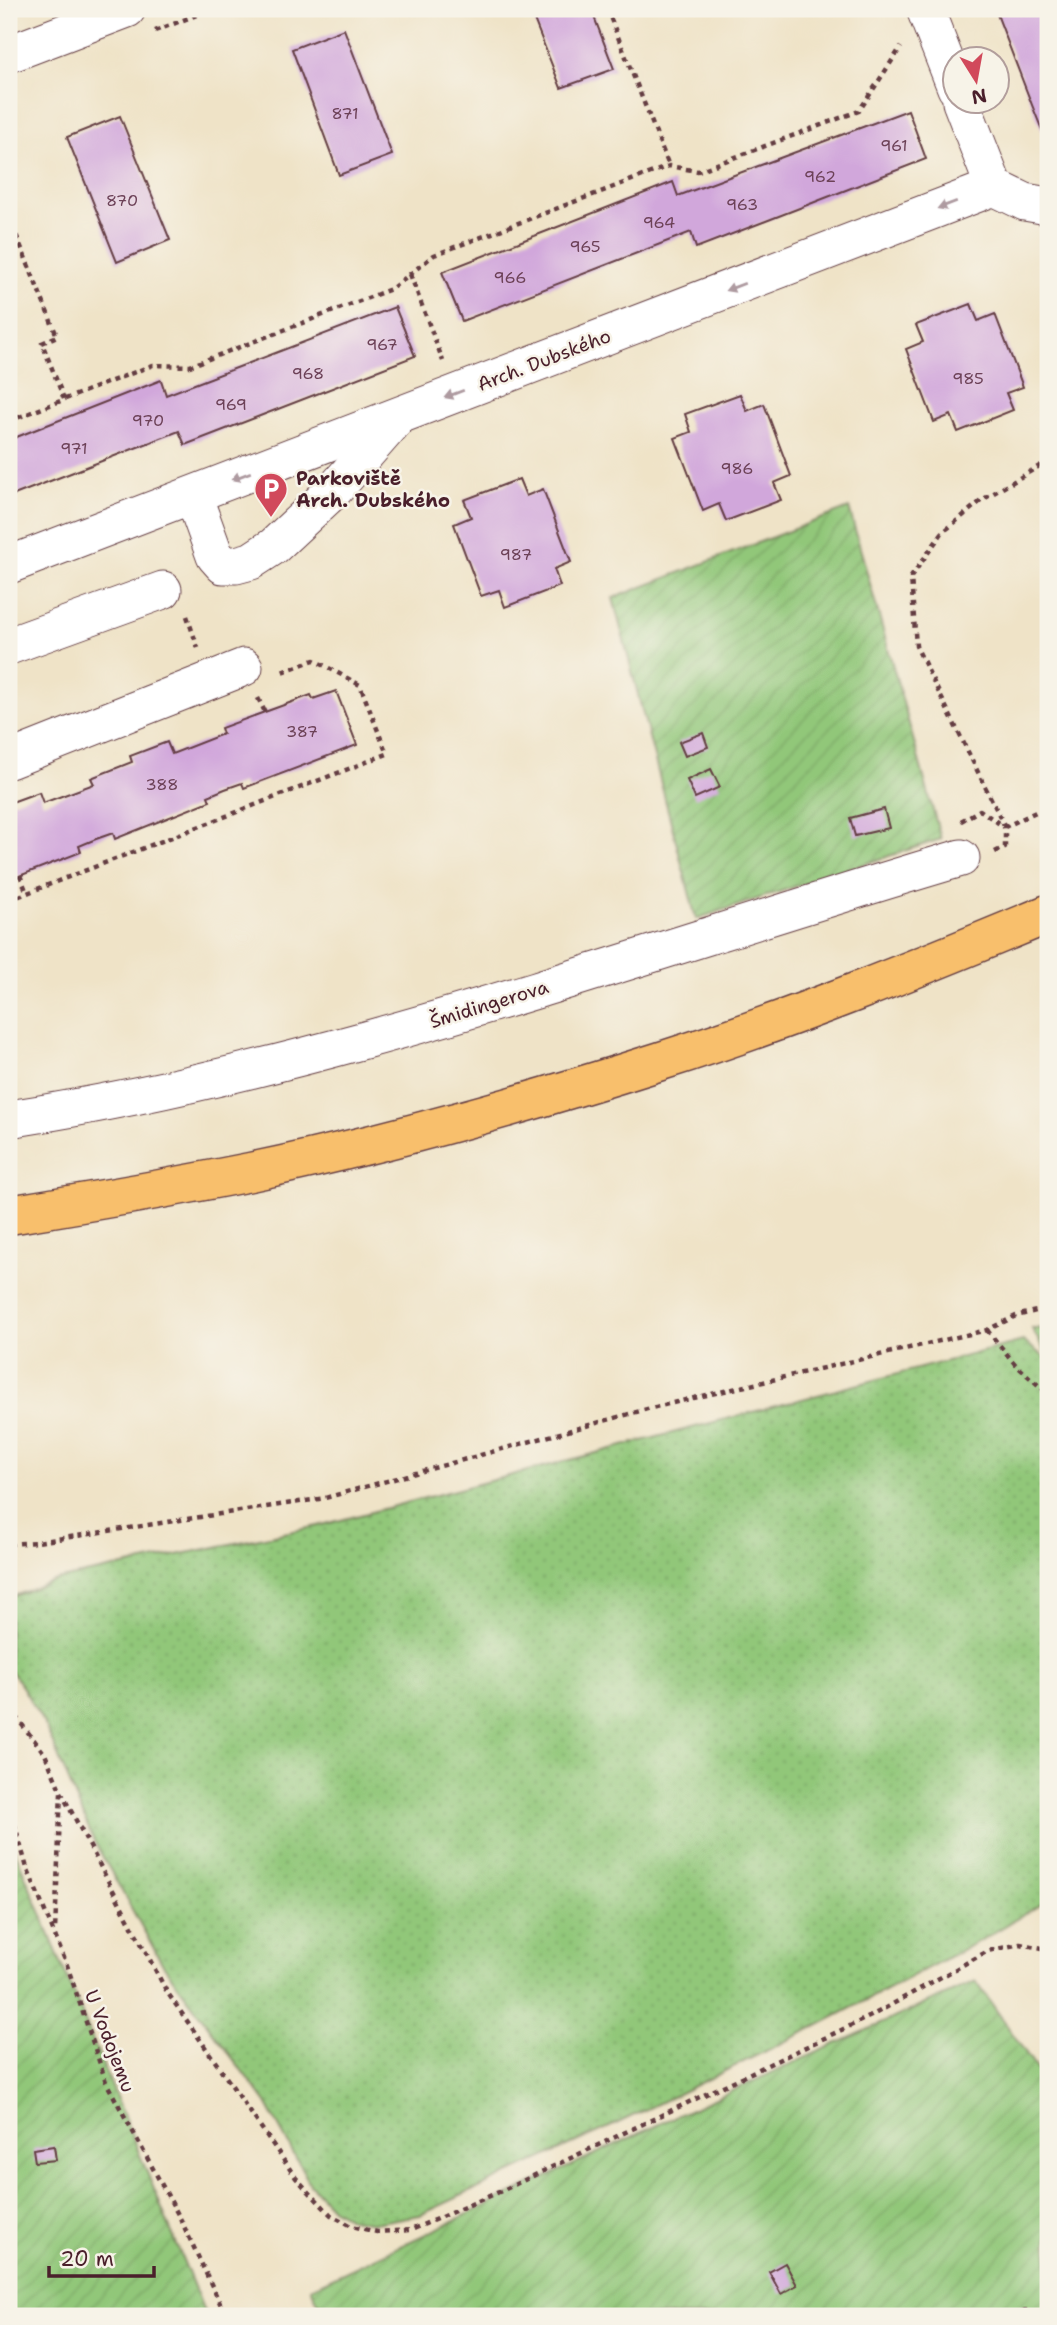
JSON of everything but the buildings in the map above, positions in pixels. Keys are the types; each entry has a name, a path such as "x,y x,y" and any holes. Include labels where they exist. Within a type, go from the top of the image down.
{"main road":[{"path":"9,1215 253,1171 390,1139 527,1102 663,1061 796,1015 929,964 1048,914"}],"street":[{"path":"9,54 127,9"},
{"path":"916,24 942,66"},
{"path":"966,116 994,187 1025,202 1048,206"},
{"name":"Arch. Dubského","path":"9,565 994,187"},
{"path":"193,495 215,556 223,565 251,561 274,546 334,490 400,415"},
{"path":"9,646 163,590"},
{"path":"9,760 260,671"},
{"name":"Šmidingerova","path":"9,1119 233,1074 397,1033 961,858"}],"path":[{"path":"607,9 668,166"},
{"path":"9,421 153,365 190,366 391,289 434,255 668,166 698,170 859,111 916,24"},
{"path":"9,218 57,336 42,343 64,399"},
{"path":"410,274 444,363"},
{"path":"961,858 988,856 1004,847 1005,827 916,646 911,577 942,534 952,525 982,500 1048,461"},
{"path":"9,900 387,754 360,685 314,660 260,671"},
{"path":"1005,827 1048,806"},
{"path":"20,875 27,892"},
{"path":"9,1544 325,1499 652,1408 987,1330 1016,1316 1048,1308"},
{"path":"987,1330 1015,1364 1048,1394"},
{"path":"9,1708 45,1754 61,1792 167,1992 296,2178 331,2215 352,2226 377,2232 411,2230 499,2192 871,2016 988,1951 1020,1944 1048,1949"},
{"path":"54,1936 61,1792"},
{"name":"U Vodojemu","path":"9,1804 27,1868 67,1965 106,2082 181,2220 226,2316"}],"green space":[{"path":"849,508 941,839 696,919 613,598"},
{"path":"1048,1328 1048,1357 1032,1329"},
{"path":"1023,1341 1048,1360 1048,1900 983,1939 817,2026 420,2215 374,2223 351,2219 332,2208 310,2184 266,2103 163,1965 94,1841 46,1727 9,1668 9,1598 56,1580 318,1526"},
{"path":"9,1836 206,2316 9,2316"},
{"path":"976,1981 1048,2085 1048,2316 325,2316 311,2288 689,2110"}],"place":[{"name":"Parkoviště Arch. Dubského","path":"271,519"}]}
